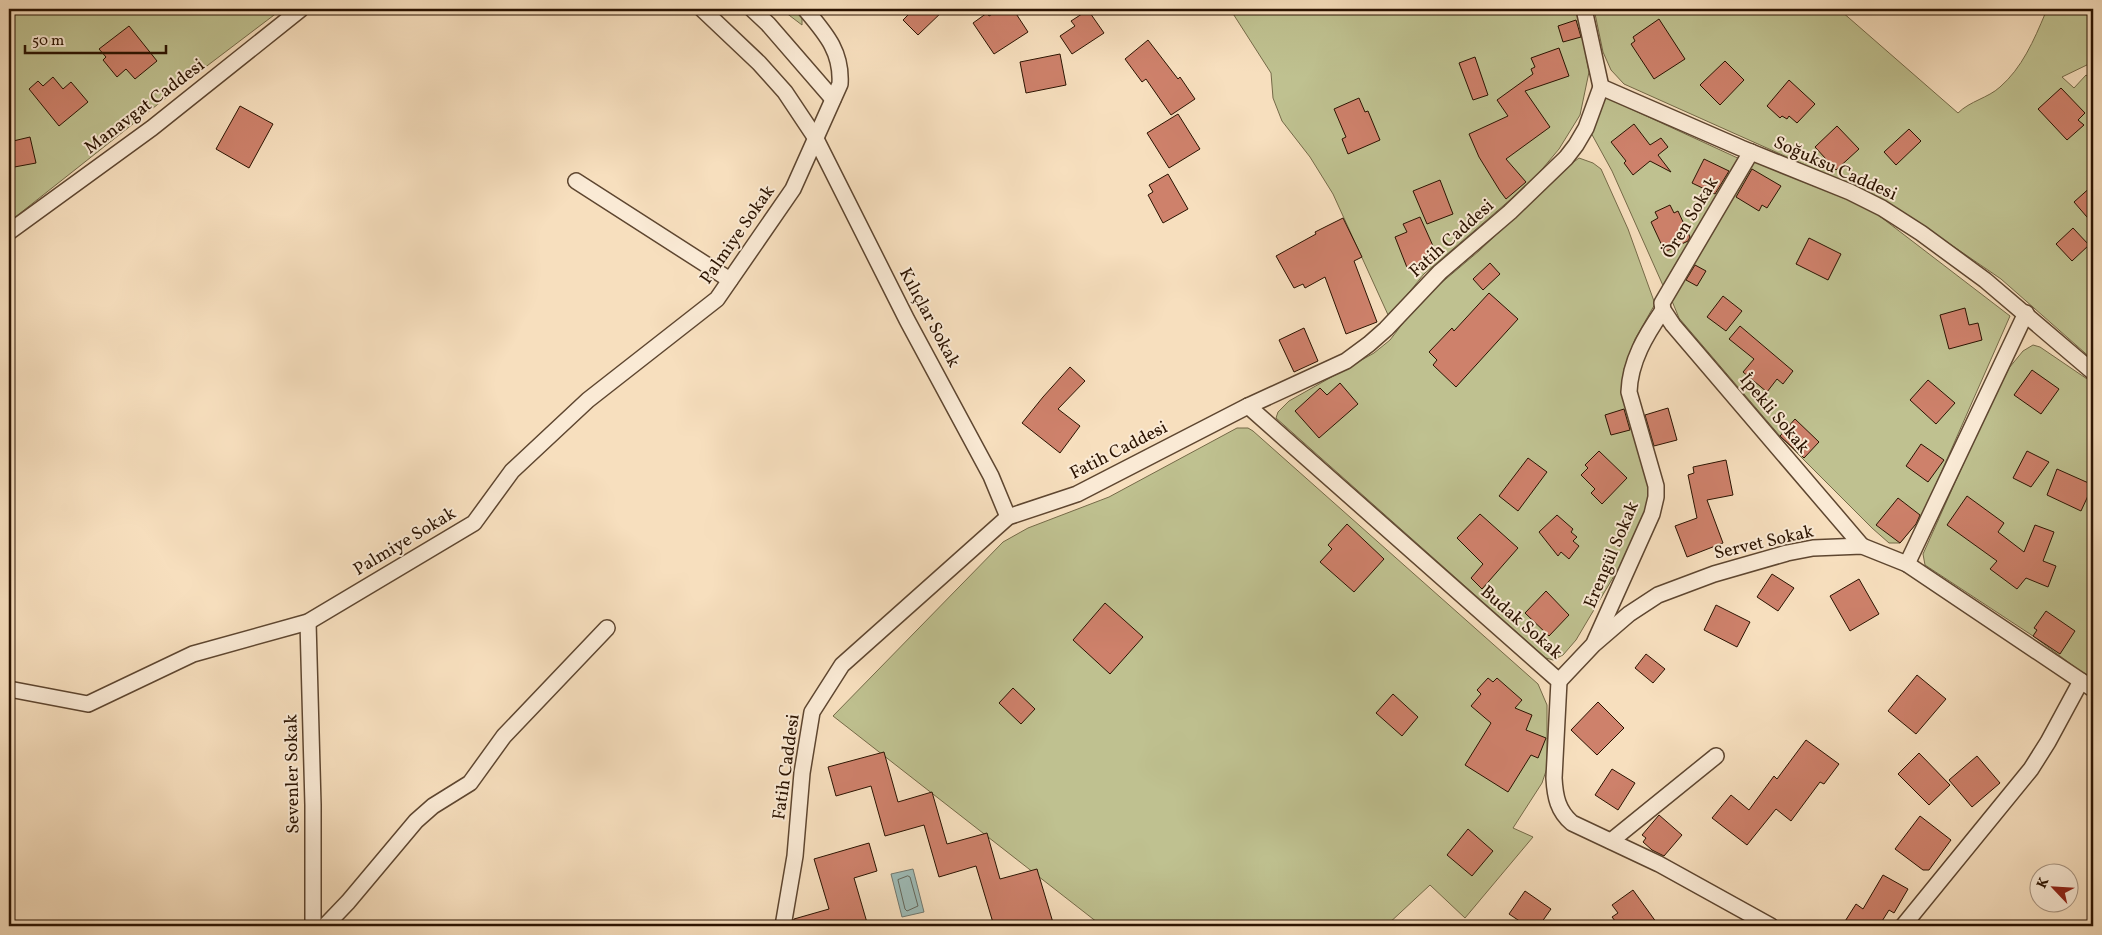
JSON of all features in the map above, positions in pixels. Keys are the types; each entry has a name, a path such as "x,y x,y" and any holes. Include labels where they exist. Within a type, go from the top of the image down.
{"street":[{"name":"Manavgat Caddesi","path":"9,232 152,128 302,9"},
{"path":"702,9 759,63 785,92 815,137"},
{"path":"752,9 768,24 833,99"},
{"path":"805,9 832,43 841,71 840,84 815,137"},
{"path":"1584,9 1601,87"},
{"name":"Soğuksu Caddesi","path":"1601,87 1751,152 1850,192 1882,208 1944,250 2026,313 2093,372"},
{"name":"Fatih Caddesi","path":"783,926 795,856 802,773 812,712 842,665 1008,517 1077,494 1248,406 1346,361 1386,329 1440,272 1510,212 1566,158 1586,128 1601,87"},
{"name":"Palmiye Sokak","path":"9,688 88,704 193,654 308,622 474,523 512,471 588,400 717,299 792,190 815,137"},
{"name":"Kılıçlar Sokak","path":"815,137 907,320 991,476 1008,517"},
{"name":"Ören Sokak","path":"1662,306 1751,152"},
{"path":"576,181 730,280"},
{"name":"İpekli Sokak","path":"1662,306 1686,340 1862,546"},
{"name":"Erengül Sokak","path":"1593,645 1652,514 1656,497 1656,486 1628,392 1631,370 1662,306"},
{"path":"1907,564 2026,313"},
{"name":"Budak Sokak","path":"1248,406 1559,681 1554,778 1558,806 1564,816 1572,823 1659,864 1771,926"},
{"name":"Servet Sokak","path":"1559,681 1593,645 1629,614 1658,595 1688,582 1787,553 1813,548 1862,546 1907,564 2087,685"},
{"name":"Sevenler Sokak","path":"308,622 313,805 313,926"},
{"path":"325,926 348,902 416,821 433,806 470,783 504,736 607,628"},
{"path":"1903,926 2031,769 2087,685"},
{"path":"1611,841 1716,756"}],"green space":[{"path":"9,9 282,9 191,78 9,222"},
{"path":"781,9 794,9 802,18 802,25"},
{"path":"1230,9 1578,9 1589,72 1580,115 1559,149 1533,180 1424,274 1389,317 1333,194 1310,157 1282,121 1273,98 1271,73"},
{"path":"1594,9 1844,9 1841,11 1958,113 1968,105 1995,91 2015,71 2032,44 2045,14 2038,9 2093,9 2093,62 2062,77 2074,88 2086,75 2093,80 2093,360 2001,279 1874,196 1624,84 1611,70 1603,52"},
{"path":"1605,97 1742,160 1665,290 1612,171 1590,131"},
{"path":"1579,158 1593,163 1601,169 1628,229 1655,304 1635,339 1624,369 1622,385 1626,409 1650,481 1649,504 1630,549 1576,640 1563,655 1553,660 1546,658 1276,418 1278,412 1289,401 1374,353 1390,340 1410,314 1440,284 1479,251"},
{"path":"1753,161 1873,211 2010,316 1922,516 1900,543 1889,543 1872,528 1780,436 1679,318 1672,301"},
{"path":"2033,345 2040,347 2093,383 2093,670 2091,679 2033,636 1925,565 1923,554 1984,418 2009,368 2023,351"},
{"path":"1237,428 1248,428 1253,431 1538,684 1547,705 1547,768 1542,783 1513,828 1533,837 1465,918 1430,885 1386,926 1102,926 833,716 1003,542 1028,528 1109,497"}],"water":[{"path":"913,869 924,912 902,917 891,874"}],"building":[{"path":"914,9 945,9 918,35 903,20"},
{"path":"1001,9 1013,9 1028,32 994,54 973,23 987,13 989,16"},
{"path":"1088,10 1104,33 1072,54 1060,36 1075,26 1071,21"},
{"path":"1659,19 1685,59 1654,79 1631,44 1635,41 1633,37"},
{"path":"1576,20 1581,37 1563,42 1558,26"},
{"path":"129,26 157,61 135,79 126,69 117,77 103,60 106,57 99,49"},
{"path":"1148,40 1178,79 1180,77 1195,99 1171,115 1146,79 1142,82 1125,59"},
{"path":"1559,48 1569,76 1525,91 1550,127 1506,159 1526,182 1506,199 1479,157 1469,134 1508,116 1497,100 1533,74 1531,69 1535,67 1531,58"},
{"path":"1060,54 1066,85 1026,93 1020,62"},
{"path":"1475,57 1488,95 1473,100 1459,63"},
{"path":"1725,61 1744,80 1720,105 1700,85"},
{"path":"53,77 63,89 71,82 88,102 59,126 29,89 38,81 43,86"},
{"path":"1789,80 1815,104 1797,123 1789,116 1787,119 1782,116 1780,118 1767,106"},
{"path":"2061,88 2085,113 2078,120 2084,125 2067,140 2038,109"},
{"path":"1359,98 1365,112 1368,111 1380,140 1348,154 1342,139 1346,137 1334,109"},
{"path":"240,106 273,124 249,168 216,149"},
{"path":"1178,114 1200,149 1169,168 1147,133"},
{"path":"1634,124 1650,145 1661,138 1668,147 1658,155 1671,172 1650,161 1633,175 1624,163 1626,161 1611,142"},
{"path":"1837,126 1859,149 1836,170 1815,147"},
{"path":"1909,129 1921,141 1896,165 1884,152"},
{"path":"30,137 36,163 9,168 9,142"},
{"path":"1704,159 1729,171 1715,194 1692,183"},
{"path":"1752,169 1781,186 1767,208 1762,205 1759,211 1736,197"},
{"path":"1168,174 1188,209 1163,223 1148,195 1153,192 1149,185"},
{"path":"1440,180 1453,214 1427,224 1413,191"},
{"path":"2093,185 2093,224 2074,202"},
{"path":"1670,205 1674,213 1678,211 1690,237 1688,241 1665,252 1651,222 1658,218 1655,212"},
{"path":"1420,217 1438,257 1408,270 1395,237 1407,232 1403,224"},
{"path":"1343,218 1362,257 1354,261 1377,322 1346,334 1325,277 1305,288 1303,284 1294,288 1276,256 1316,234 1315,232"},
{"path":"2073,228 2089,245 2072,261 2056,244"},
{"path":"1809,238 1841,254 1828,280 1796,264"},
{"path":"1490,263 1500,274 1483,290 1473,279"},
{"path":"1695,265 1706,271 1697,286 1686,280"},
{"path":"1489,293 1518,319 1456,387 1433,365 1437,360 1429,352 1452,328 1454,331"},
{"path":"1723,296 1742,311 1726,331 1707,317"},
{"path":"1965,308 1969,325 1978,323 1982,340 1949,349 1940,315"},
{"path":"1740,326 1793,371 1783,384 1777,379 1767,392 1743,372 1754,359 1729,339"},
{"path":"1304,328 1318,361 1294,372 1279,340"},
{"path":"1070,367 1085,381 1058,409 1080,426 1060,453 1022,423"},
{"path":"2032,370 2059,389 2041,414 2014,395"},
{"path":"1928,380 1955,403 1936,424 1910,400"},
{"path":"1340,383 1358,404 1319,438 1295,411 1320,388 1327,395"},
{"path":"1668,408 1677,440 1654,446 1645,415"},
{"path":"1624,409 1630,430 1611,435 1605,415"},
{"path":"1795,419 1819,442 1804,458 1780,436"},
{"path":"1921,444 1944,460 1928,482 1906,466"},
{"path":"1599,451 1627,478 1602,504 1591,493 1595,489 1581,475 1588,468 1585,465"},
{"path":"2027,451 2049,462 2031,487 2013,478"},
{"path":"1528,458 1547,472 1518,511 1499,496"},
{"path":"1726,460 1733,495 1707,500 1723,543 1687,557 1675,526 1697,518 1688,475 1694,473 1693,467"},
{"path":"2057,469 2093,485 2081,511 2047,495"},
{"path":"1967,496 2004,523 1998,532 2024,552 2035,525 2054,532 2043,561 2056,566 2048,587 2026,578 2017,589 1990,569 1997,561 1947,525"},
{"path":"1898,498 1920,515 1916,524 1900,543 1876,525"},
{"path":"1480,514 1518,548 1482,589 1471,578 1483,564 1457,538"},
{"path":"1557,515 1573,529 1571,532 1577,537 1573,541 1579,546 1569,559 1561,552 1558,556 1539,532"},
{"path":"1347,524 1384,559 1354,592 1320,562 1332,549 1328,545"},
{"path":"1772,574 1794,588 1778,611 1757,597"},
{"path":"1859,579 1879,614 1850,631 1830,596"},
{"path":"1546,591 1569,615 1549,636 1525,613"},
{"path":"1105,603 1143,637 1110,674 1073,640"},
{"path":"1716,605 1750,622 1737,647 1704,630"},
{"path":"2046,611 2075,631 2060,654 2033,636 2037,630 2034,628"},
{"path":"1646,654 1665,669 1653,683 1635,668"},
{"path":"1917,675 1946,699 1916,734 1888,711"},
{"path":"1488,678 1493,682 1497,678 1522,700 1515,708 1532,715 1526,730 1546,738 1538,758 1531,755 1508,792 1465,765 1491,723 1471,706 1481,694 1477,690"},
{"path":"1013,688 1035,709 1021,724 999,703"},
{"path":"1393,694 1418,717 1402,736 1376,713"},
{"path":"1598,702 1624,728 1597,755 1571,730"},
{"path":"1806,740 1839,764 1824,784 1820,782 1791,821 1776,809 1747,845 1712,818 1731,795 1749,810 1774,776 1777,779"},
{"path":"884,752 898,802 932,792 947,844 987,833 1000,879 1037,869 1054,926 994,926 976,866 939,877 924,825 885,836 871,786 836,796 828,767"},
{"path":"1919,753 1950,785 1929,805 1898,774"},
{"path":"1977,756 2000,783 1972,807 1949,780"},
{"path":"1612,769 1635,783 1618,810 1595,795"},
{"path":"1659,815 1682,835 1664,856 1652,850 1643,842 1646,838 1642,835"},
{"path":"1920,816 1951,840 1929,870 1923,870 1895,849"},
{"path":"1468,829 1493,851 1472,876 1447,855"},
{"path":"869,843 877,871 854,878 868,926 792,926 794,919 829,909 814,859"},
{"path":"1883,875 1908,889 1894,913 1889,910 1879,926 1842,926 1856,904 1863,909"},
{"path":"1633,890 1659,926 1619,926 1612,917 1618,913 1612,905"},
{"path":"1525,891 1551,909 1539,926 1527,926 1509,914"}]}
